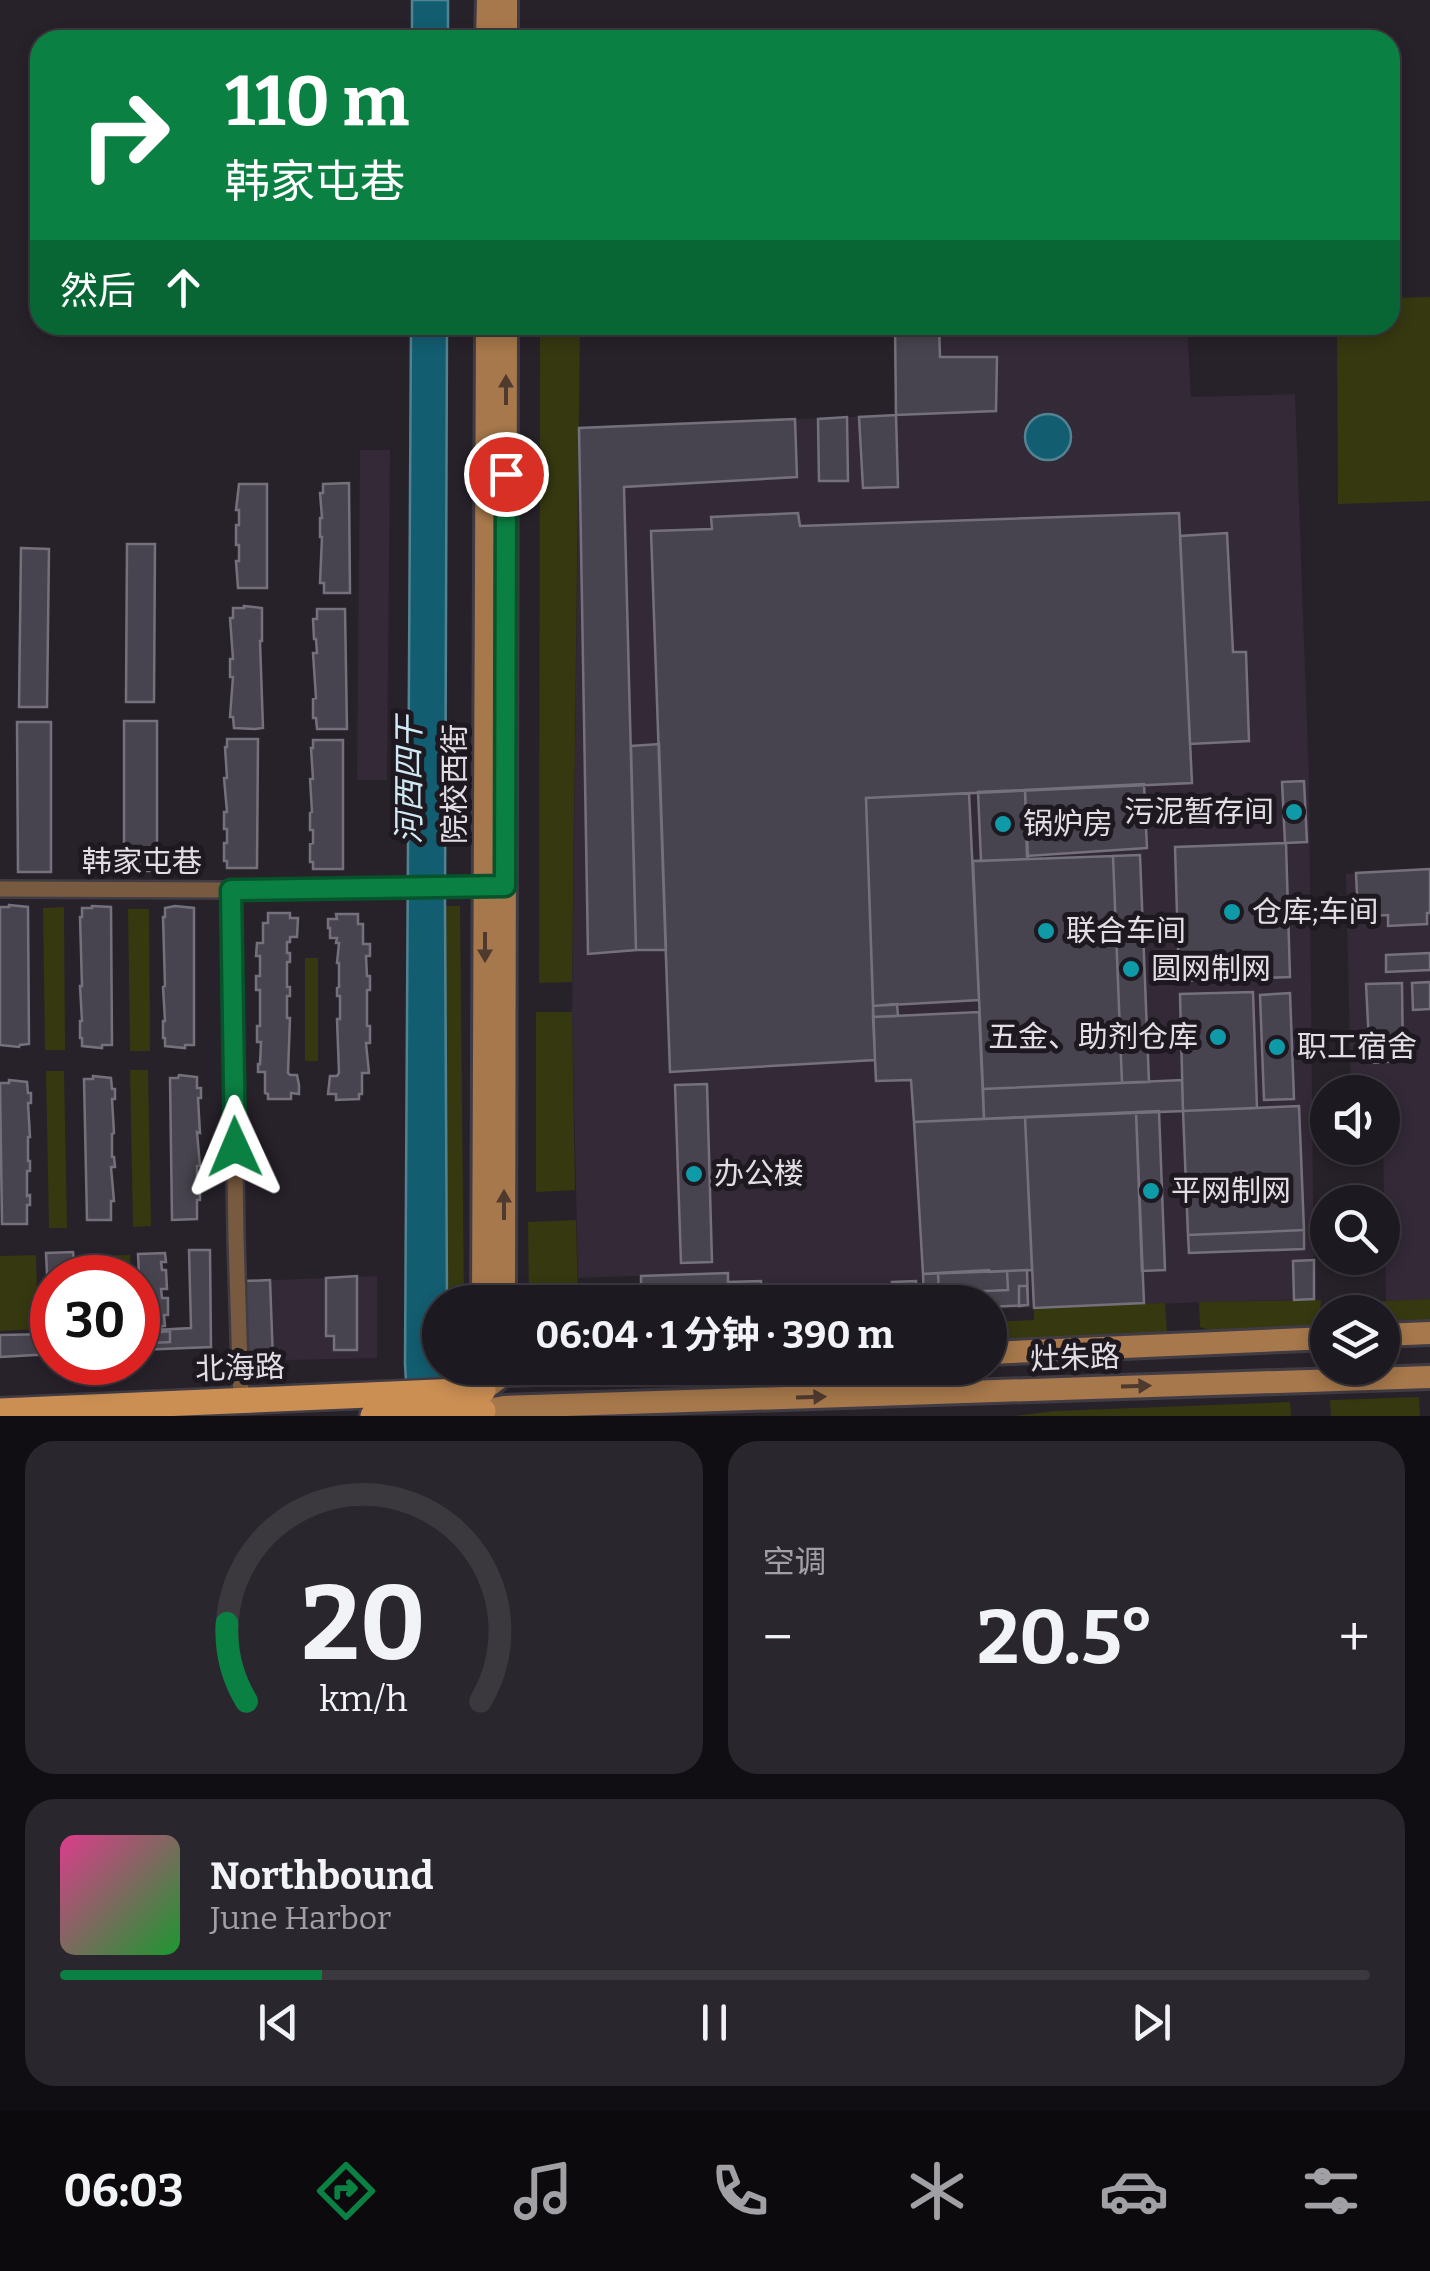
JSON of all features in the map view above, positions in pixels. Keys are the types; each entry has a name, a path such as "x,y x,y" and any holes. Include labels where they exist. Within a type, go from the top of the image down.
{"main road":[{"path":"488,0 488,30"},
{"path":"506,0 506,30"},
{"name":"院校西街","path":"487,335 504,1285"},
{"name":"院校西街","path":"483,1285 506,335"},
{"path":"1400,1335 1430,1334"},
{"name":"灶朱路","path":"1007,1352 1310,1339"},
{"name":"灶朱路","path":"493,1394 1430,1377"},
{"path":"493,1394 560,1385"},
{"name":"北海路","path":"0,1411 197,1409 241,1400 402,1404 452,1402 493,1394"},
{"name":"北海路","path":"373,1416 402,1404"}],"street":[{"name":"韩家屯巷","path":"0,890 495,885"},
{"path":"231,890 241,1400"}],"shaded area":[{"path":"895,335 1188,335 1191,397 1295,394 1309,777 1313,1185 1310,1275 1314,1275 1314,1295 1310,1299 1007,1308 1007,1285 728,1285 727,1273 578,1278 572,1012 579,428 896,415"},
{"path":"360,450 390,450 387,780 357,780"},
{"path":"1430,869 1430,1299 1400,1301 1400,1295 1386,1295 1385,1275 1400,1275 1400,1185 1384,1185 1383,1165 1400,1165 1400,1075 1351,1075 1346,874"},
{"path":"377,1276 377,1358 247,1361 245,1281"}],"green space":[{"path":"1430,297 1430,501 1338,504 1337,335 1400,335 1400,298"},
{"path":"540,335 580,335 572,982 539,983"},
{"path":"445,906 460,906 464,1285 447,1285"},
{"path":"64,907 65,1050 45,1050 43,908"},
{"path":"128,909 149,909 150,1051 130,1051"},
{"path":"305,958 318,958 318,1061 305,1061"},
{"path":"536,1012 572,1012 575,1190 536,1192"},
{"path":"130,1070 148,1070 151,1226 133,1227"},
{"path":"46,1071 64,1071 67,1228 49,1228"},
{"path":"576,1220 578,1285 529,1285 528,1222"},
{"path":"30,1255 30,1329 0,1331 0,1256"},
{"path":"1430,1299 1430,1322 1400,1323 1400,1300"},
{"path":"1310,1300 1310,1327 1213,1331 1200,1327 1199,1302"},
{"path":"1165,1303 1167,1333 1007,1339 1007,1321 1034,1320 1034,1308"},
{"path":"1419,1397 1420,1416 1331,1416 1330,1400"},
{"path":"1290,1402 1291,1416 1014,1416 1055,1411"}],"water":[{"path":"412,0 448,0 448,30 412,30"},
{"name":"河西四干","path":"411,335 447,335 447,1285 422,1285 422,1385 447,1385 446,1416 408,1416 405,1364"},
{"path":"1048,414 1064,421 1071,437 1064,453 1048,460 1032,453 1025,437 1032,421"}],"building":[{"path":"895,335 939,335 940,357 997,357 996,411 896,415"},
{"path":"896,415 898,487 863,488 859,417"},
{"path":"847,417 848,481 819,481 818,419"},
{"path":"795,419 797,477 624,487 636,950 588,954 579,428"},
{"path":"349,483 350,593 324,593 324,583 320,583 320,493 323,484"},
{"path":"239,484 267,484 267,588 238,588"},
{"path":"798,513 800,526 1179,513 1192,783 866,798 875,1060 670,1072 651,531 712,529 711,517"},
{"path":"1227,533 1233,652 1246,652 1249,741 1190,744 1180,536"},
{"path":"127,544 155,544 154,702 126,702"},
{"path":"21,548 49,549 47,707 19,707"},
{"path":"233,608 262,608 263,728 255,729 234,728 230,717 230,618"},
{"path":"317,609 345,609 347,729 317,729 313,718 313,653 317,653 313,619 317,619"},
{"path":"124,721 157,721 157,871 124,871"},
{"path":"17,722 51,722 51,872 18,872"},
{"path":"227,739 258,739 257,868 227,868 224,861"},
{"path":"313,740 343,740 343,869 313,869 310,862"},
{"path":"659,744 666,950 636,950 631,746"},
{"name":"污泥暂存间","path":"1304,781 1307,842 1285,843 1282,782"},
{"path":"1144,784 1147,848 1027,856 1025,790"},
{"name":"锅炉房","path":"1025,790 1028,859 981,861 978,792"},
{"path":"969,793 979,1000 873,1006 866,798"},
{"name":"仓库;车间","path":"1286,843 1290,977 1179,981 1175,847"},
{"name":"圆网制网","path":"1140,855 1149,1082 1122,1083 1113,856"},
{"name":"联合车间","path":"1113,856 1122,1083 983,1089 973,861"},
{"path":"1430,869 1427,924 1388,926 1388,915 1358,917 1356,873"},
{"path":"0,907 28,907 29,1044 19,1047 0,1045"},
{"path":"111,907 112,1045 102,1048 82,1046 80,1038 80,917 82,908"},
{"path":"165,908 194,908 194,1045 185,1048 165,1046 163,1038 163,917"},
{"path":"268,913 290,913 290,918 298,918 297,937 290,937 287,942 288,1073 297,1075 299,1085 299,1094 291,1093 291,1099 268,1099 265,1072 258,1072 260,990 256,990 256,976 260,976 260,956 256,956 257,943 263,943 263,923 268,923"},
{"path":"336,914 358,914 358,924 363,924 363,944 370,944 370,956 366,956 370,976 370,1043 366,1043 369,1073 362,1073 359,1099 336,1100 336,1094 328,1094 330,1076 339,1073 339,943 337,938 330,938 328,928 328,919 337,919"},
{"path":"1430,953 1430,970 1386,972 1386,955"},
{"path":"1430,982 1430,1009 1413,1010 1412,983"},
{"path":"1402,983 1403,1061 1370,1063 1366,984"},
{"name":"五金、助剂仓库","path":"1253,992 1257,1108 1183,1111 1180,994"},
{"name":"职工宿舍","path":"1290,993 1294,1099 1264,1100 1260,995"},
{"path":"897,1004 898,1016 873,1017 873,1006"},
{"path":"979,1012 984,1119 914,1122 911,1080 876,1081 873,1017"},
{"path":"197,1077 197,1088 201,1088 200,1133 197,1132 200,1200 197,1219 172,1220 170,1078"},
{"path":"111,1078 115,1089 111,1220 87,1220 84,1079"},
{"path":"1182,1080 1183,1111 984,1119 983,1089"},
{"path":"27,1082 31,1093 27,1224 2,1224 0,1083"},
{"name":"办公楼","path":"707,1084 712,1262 681,1263 675,1085"},
{"path":"1299,1106 1304,1230 1188,1235 1183,1111"},
{"name":"平网制网","path":"1159,1111 1165,1270 1142,1271 1136,1112"},
{"path":"1136,1112 1144,1303 1034,1308 1025,1117"},
{"path":"1025,1117 1032,1270 923,1274 914,1122"},
{"path":"1304,1230 1304,1249 1189,1253 1188,1235"},
{"path":"189,1250 210,1250 211,1347 160,1349 160,1330 191,1328"},
{"path":"73,1252 73,1255 46,1255"},
{"path":"165,1253 166,1262 161,1262 162,1270 166,1270 167,1289 161,1289 162,1298 168,1298 168,1315 164,1315 165,1326 161,1326 162,1332 170,1331 170,1342 160,1343 160,1255 138,1254"},
{"path":"1310,1260 1314,1295 1310,1299 1294,1300 1293,1261"},
{"path":"1027,1270 1028,1305 1007,1306 1007,1285 923,1285 923,1274"},
{"path":"1007,1271 1008,1290 1007,1285 939,1285 938,1273"},
{"path":"728,1273 728,1285 641,1285 641,1276"},
{"path":"357,1276 357,1350 334,1350 334,1336 326,1336 326,1278"},
{"path":"270,1280 273,1360 247,1361 245,1281"},
{"path":"761,1281 761,1285 728,1285"},
{"path":"916,1281 916,1285 892,1285 892,1282"},
{"path":"1019,1286 1027,1286 1028,1305 1019,1306"},
{"path":"30,1334 30,1355 0,1357 0,1335"}],"place":[{"name":"污泥暂存间","path":"1294,812"},
{"name":"锅炉房","path":"1003,824"},
{"name":"仓库;车间","path":"1232,912"},
{"name":"联合车间","path":"1046,931"},
{"name":"圆网制网","path":"1131,969"},
{"name":"五金、助剂仓库","path":"1218,1037"},
{"name":"职工宿舍","path":"1277,1047"},
{"name":"办公楼","path":"694,1174"},
{"name":"平网制网","path":"1151,1191"}],"route":[{"path":"235,1147 231,890 505,886 506,474"}]}
